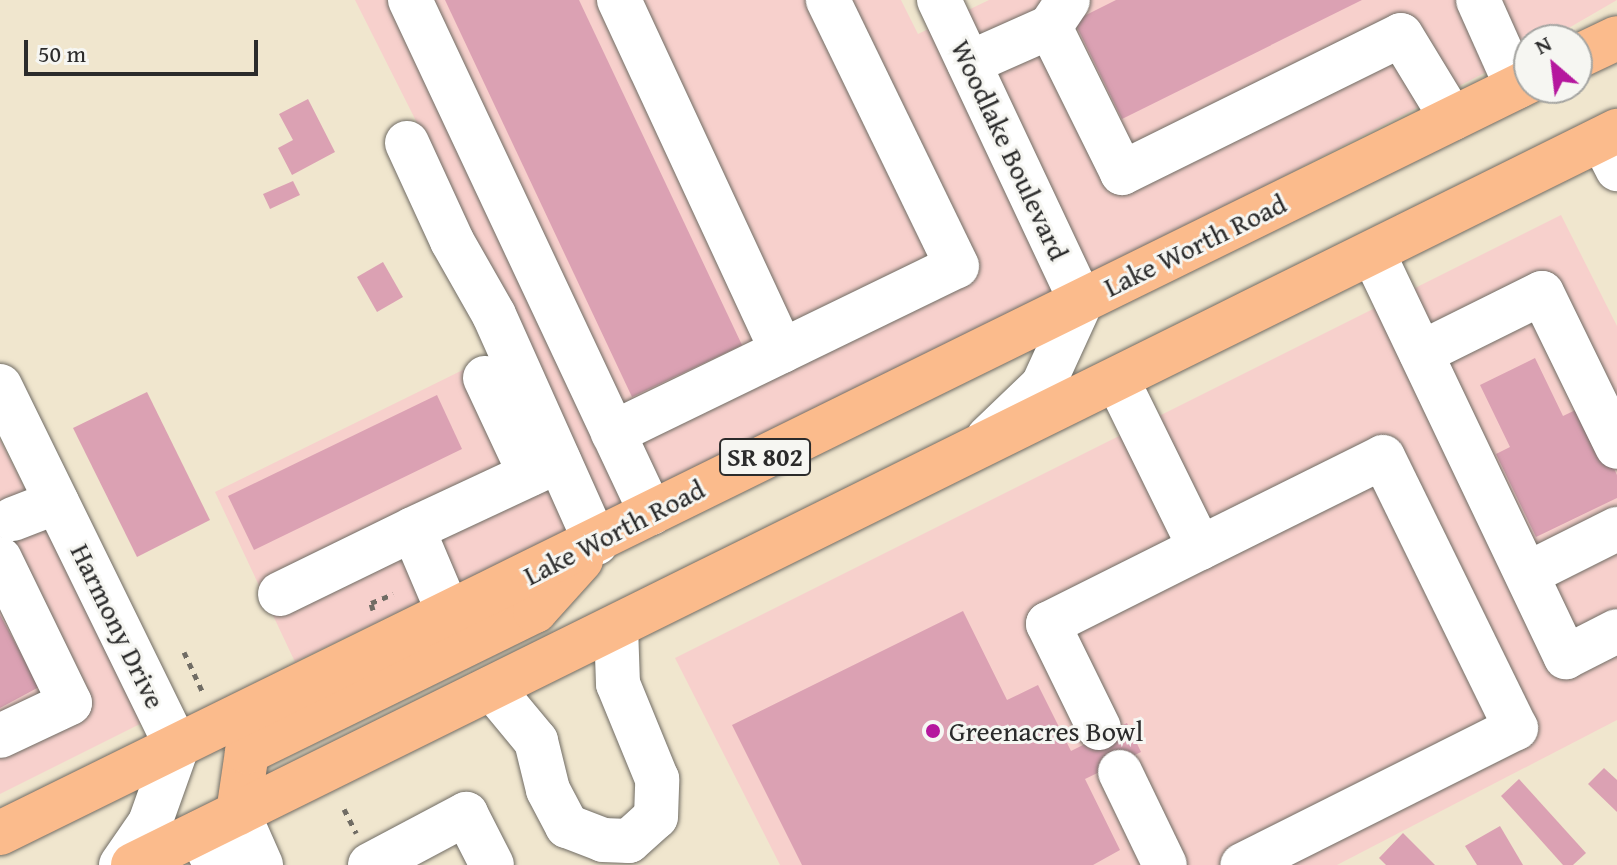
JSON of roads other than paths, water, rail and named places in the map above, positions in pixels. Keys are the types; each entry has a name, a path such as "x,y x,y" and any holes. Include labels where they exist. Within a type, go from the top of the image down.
{"main road":[{"path":"1593,49 1617,38"},
{"name":"Lake Worth Road","path":"0,833 596,543 651,513 1513,89"},
{"path":"133,865 208,849 238,813 1373,253 1612,146"},
{"path":"238,813 247,752 535,611 596,543"}],"street":[{"path":"410,0 651,513"},
{"path":"619,0 782,351"},
{"path":"613,433 957,266 828,0"},
{"name":"Woodlake Boulevard","path":"939,0 1081,302"},
{"path":"1478,0 1513,65"},
{"path":"969,63 1059,14 1122,173 1401,35 1452,119"},
{"path":"407,143 452,241 494,315 544,468"},
{"path":"1373,253 1566,657 1617,631"},
{"path":"1421,353 1542,293 1617,447"},
{"path":"973,453 1043,385 1081,302"},
{"path":"485,378 596,543"},
{"path":"1118,381 1200,548"},
{"name":"Harmony Drive","path":"0,386 177,747"},
{"path":"1099,728 1048,624 1383,457 1516,728 1242,865"},
{"path":"280,594 544,468"},
{"path":"0,736 70,703 3,524 57,502"},
{"path":"413,529 449,614"},
{"path":"1527,574 1617,529"},
{"path":"492,688 536,741 548,790 567,826 635,853 656,817 657,779 618,684 616,628"},
{"path":"121,865 150,823 177,747"},
{"path":"1120,772 1165,865"},
{"path":"238,813 261,865"},
{"path":"370,865 466,814 492,865"}],"place":[{"name":"Greenacres Bowl","path":"933,731"}]}
